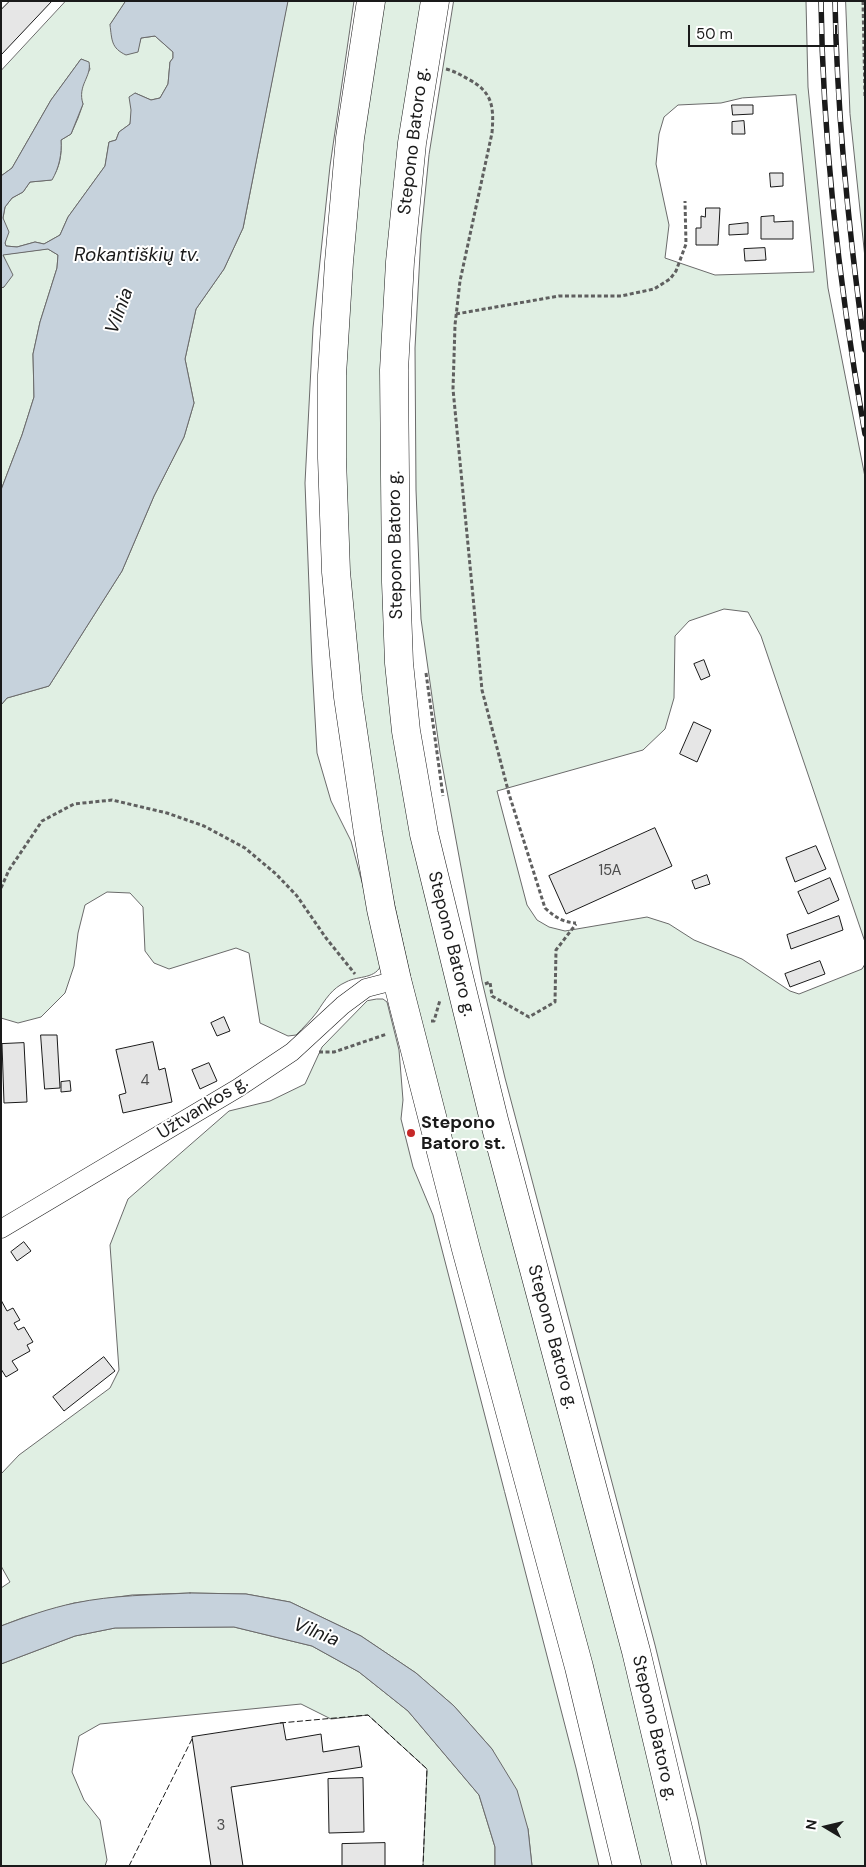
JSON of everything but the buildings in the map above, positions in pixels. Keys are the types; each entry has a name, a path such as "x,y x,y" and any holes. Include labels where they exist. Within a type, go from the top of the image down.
{"main road":[{"path":"371,1 350,138 339,262 332,375 332,458 336,572 348,698 381,909 397,980 466,1249 579,1668 627,1866"},
{"name":"Stepono Batoro g.","path":"435,1 412,143 400,262 394,370 396,582 399,663 406,731 424,834 494,1120 636,1651 687,1866"}],"street":[{"name":"Užtvankos g.","path":"1,1229 230,1093 292,1052 343,1005 366,988 397,980"}],"path":[{"path":"863,1 865,97"},
{"path":"438,67 453,70 480,85 490,98 494,114 492,133 460,281 456,314 453,389 482,690 509,794 545,908 566,923 576,923 556,950 555,1002 529,1017 492,996 490,982"},
{"path":"456,314 559,296 621,296 654,289 670,279 676,271 686,244 685,201"},
{"path":"425,669 445,805"},
{"path":"1,888 9,870 42,821 74,804 112,800 167,813 204,826 244,848 276,874 297,896 326,938 366,988"},
{"path":"292,1052 334,1052 409,1027"}],"green space":[{"path":"66,1 126,1 110,25 137,52 141,38 155,36 173,52 168,84 160,98 151,100 135,93 130,124 119,132 116,140 109,142 105,166 68,217 60,235 44,244 35,242 17,247 6,246 3,218 5,207 12,198 23,192 30,182 51,180 60,161 61,140 71,134 83,104 80,96 83,82 90,69 88,62 81,59 51,100 12,168 1,176 1,71"},
{"path":"288,1 354,1 330,166 313,328 305,483 317,753 331,801 351,841 382,963 376,972 371,975 351,980 337,988 296,1035 288,1036 260,1023 249,953 236,948 169,969 154,963 145,951 143,907 130,893 107,892 85,905 78,933 74,966 65,993 41,1017 18,1023 1,1018 1,705 7,698 49,686 122,571 154,496 184,437 194,403 185,359 196,309 224,269 243,228"},
{"path":"385,1 424,1 390,693 676,1866 638,1866 422,1030 389,880 373,790 360,693 351,594 344,395 348,295 356,196 368,98"},
{"path":"454,1 806,1 808,87 828,288 865,477 865,942 761,636 748,612 724,609 689,621 675,636 674,698 665,729 643,750 497,791 527,905 537,920 549,927 565,931 647,917 669,924 694,940 742,959 790,991 799,994 862,969 865,964 865,1866 707,1866 698,1820 655,1645 505,1078 482,981 440,753 421,619 416,490 415,348 421,235 429,155","holes":["796,95 814,272 715,275 665,258 669,225 656,164 659,134 664,117 678,105 721,103 742,98"]},
{"path":"846,1 865,1 865,258 850,114"},
{"path":"48,249 58,255 57,268 40,322 33,354 34,397 1,490 1,288 4,287 5,260 3,255"},
{"path":"383,999 387,1002 399,1050 403,1100 401,1119 413,1167 433,1215 576,1768 599,1866 532,1866 528,1829 492,1749 454,1706 416,1673 361,1636 290,1602 246,1594 132,1595 74,1603 1,1626 1,1588 10,1582 1,1566 1,1474 19,1455 110,1388 119,1370 110,1245 128,1199 229,1111 270,1101 305,1084 322,1047 367,1001"},
{"path":"234,1627 312,1646 359,1672 408,1711 479,1795 495,1847 495,1866 423,1866 427,1769 368,1715 331,1719 301,1704 100,1724 79,1736 72,1772 84,1800 100,1820 107,1860 105,1866 1,1866 1,1664 75,1636 115,1628"}],"water":[{"name":"Rokantiškių tv.","path":"126,1 288,1 243,228 224,269 196,309 185,359 194,403 184,437 154,496 122,571 49,686 7,698 1,705 1,490 34,397 33,354 40,322 57,268 58,255 48,249 3,255 13,275 4,287 1,288 1,176 12,168 51,100 81,59 89,62 82,92 83,104 71,134 61,140 60,161 52,180 30,182 23,192 12,198 5,207 3,218 9,232 5,243 6,246 17,247 35,242 44,244 60,235 68,217 105,166 109,142 116,140 119,132 130,124 131,110 129,97 135,93 151,100 160,98 168,84 173,52 155,36 141,38 138,52 126,55 117,49 113,43 110,25"},
{"name":"Vilnia","path":"190,1593 246,1594 290,1602 361,1636 416,1673 454,1706 492,1749 517,1790 528,1829 532,1866 495,1866 495,1847 479,1795 408,1711 359,1672 312,1646 234,1627 115,1628 75,1636 1,1664 1,1626 47,1610 89,1600"}],"railway":[{"path":"821,1 825,110 834,219 848,327 865,434"},
{"path":"835,1 838,89 845,176 865,350"}],"fence":[{"path":"280,1723 368,1715 427,1769 423,1866"},
{"path":"129,1866 193,1737"}],"place":[{"name":"Stepono Batoro st.","path":"411,1133"}]}
